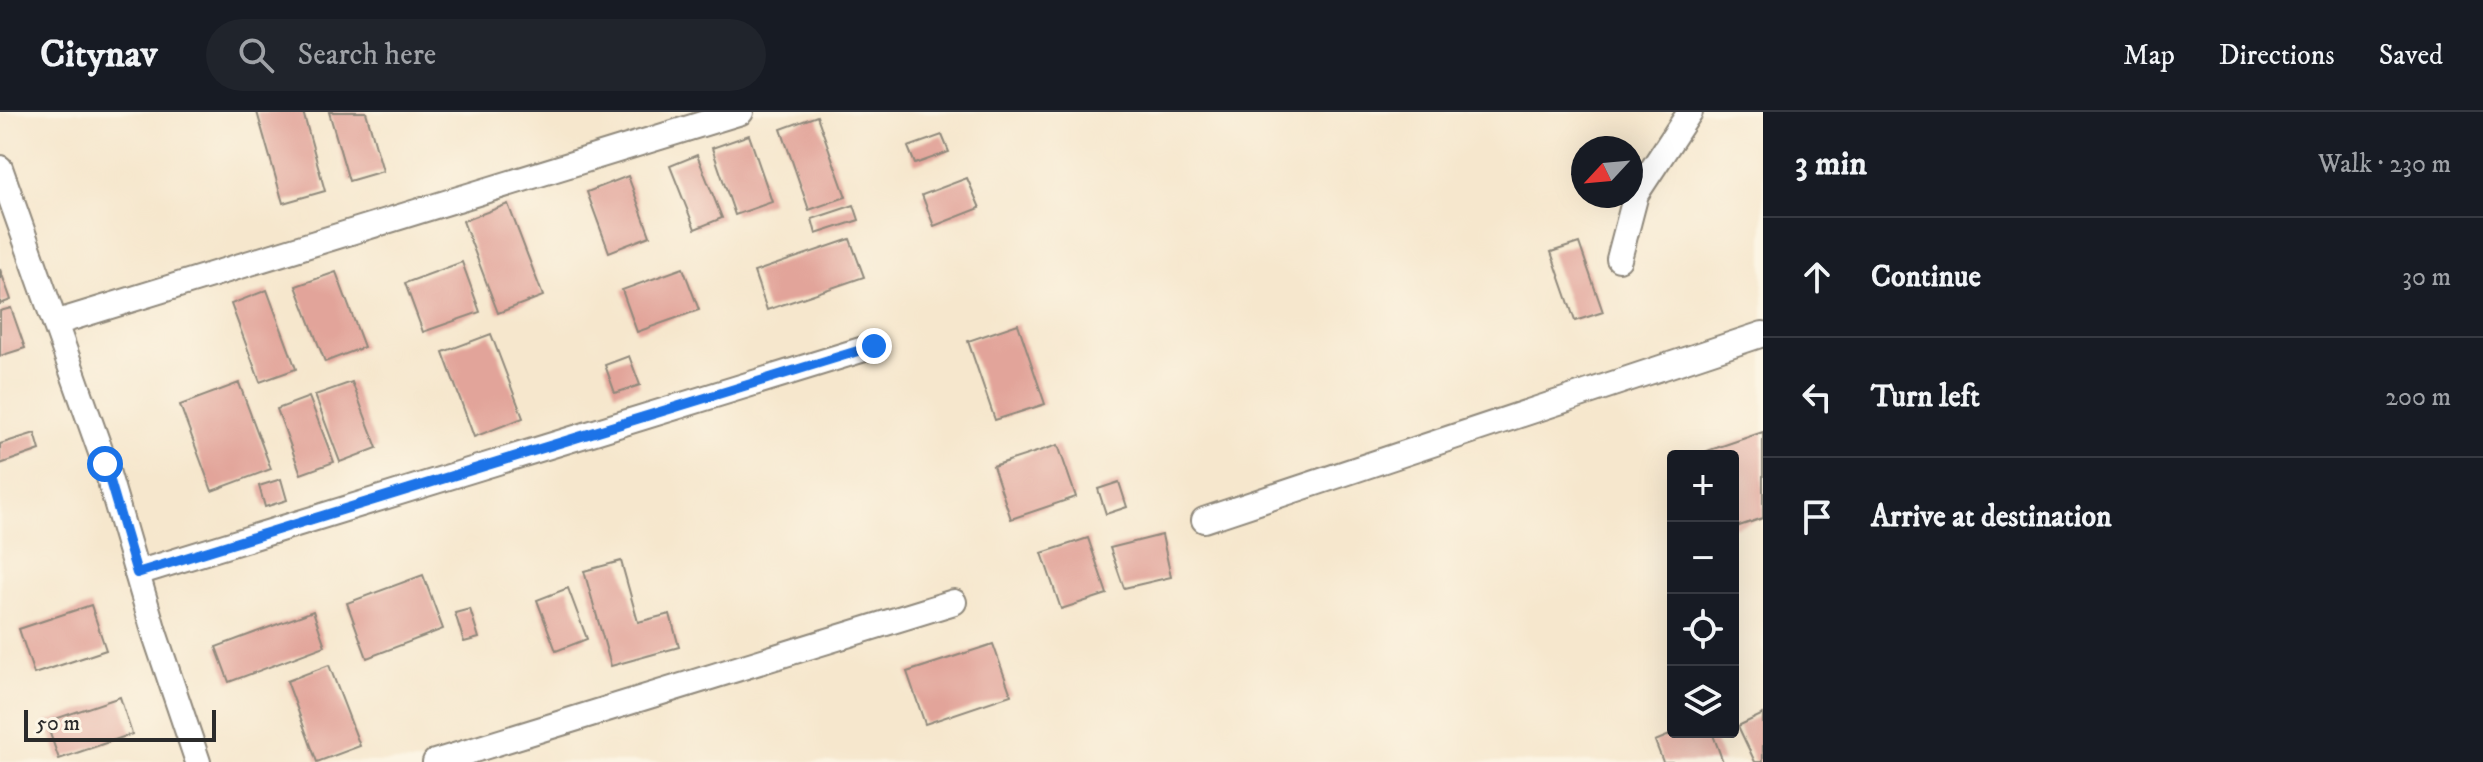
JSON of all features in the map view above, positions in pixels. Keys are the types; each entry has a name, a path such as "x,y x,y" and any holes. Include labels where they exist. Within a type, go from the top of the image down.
{"street":[{"path":"55,323 741,112"},
{"path":"1619,259 1636,194 1690,112"},
{"path":"0,168 105,464 198,762"},
{"path":"1204,520 1763,334"},
{"path":"137,573 874,346"},
{"path":"435,762 954,602"}],"building":[{"path":"257,112 303,112 325,191 283,203"},
{"path":"329,112 366,112 383,171 349,181"},
{"path":"817,116 846,197 809,210 781,129"},
{"path":"749,135 772,202 735,215 712,148"},
{"path":"942,135 949,152 915,164 908,147"},
{"path":"697,155 722,218 695,229 670,166"},
{"path":"628,176 650,236 609,252 587,192"},
{"path":"967,178 980,208 934,226 922,195"},
{"path":"508,204 543,296 498,313 463,221"},
{"path":"854,205 859,220 816,234 812,219"},
{"path":"850,239 864,277 767,310 754,272"},
{"path":"1579,243 1603,312 1575,321 1551,252"},
{"path":"462,262 480,312 423,332 405,283"},
{"path":"683,268 699,310 637,332 622,290"},
{"path":"0,269 11,300 0,304"},
{"path":"336,272 364,347 325,362 296,286"},
{"path":"267,290 296,369 260,382 231,304"},
{"path":"11,308 25,348 0,356 0,311"},
{"path":"1018,324 1045,404 995,420 968,341"},
{"path":"491,334 523,418 474,437 443,352"},
{"path":"629,356 640,385 615,393 605,365"},
{"path":"352,382 377,448 340,462 315,395"},
{"path":"239,383 271,469 212,491 180,405"},
{"path":"309,397 334,462 301,474 277,409"},
{"path":"1763,432 1763,518 1739,526 1739,450 1710,450"},
{"path":"35,433 40,450 0,464 0,444"},
{"path":"1058,445 1076,497 1011,519 993,466"},
{"path":"281,479 287,500 265,507 259,486"},
{"path":"1119,482 1127,507 1106,514 1098,489"},
{"path":"1162,535 1171,577 1124,588 1110,548"},
{"path":"1088,538 1107,594 1061,609 1042,553"},
{"path":"621,561 638,622 670,614 679,647 611,666 584,571"},
{"path":"423,575 443,629 367,658 347,603"},
{"path":"568,588 587,639 556,651 537,600"},
{"path":"91,605 106,650 34,674 19,629"},
{"path":"470,609 479,638 464,642 455,613"},
{"path":"313,611 325,646 229,682 216,647"},
{"path":"993,644 1011,695 925,724 907,672"},
{"path":"329,665 360,746 317,762 287,681"},
{"path":"120,697 132,734 59,759 46,722"},
{"path":"1763,714 1763,762 1755,762 1739,726"},
{"path":"1667,736 1714,738 1723,762 1663,762 1655,741"}],"route":[{"path":"105,464 137,573 874,346"}]}
